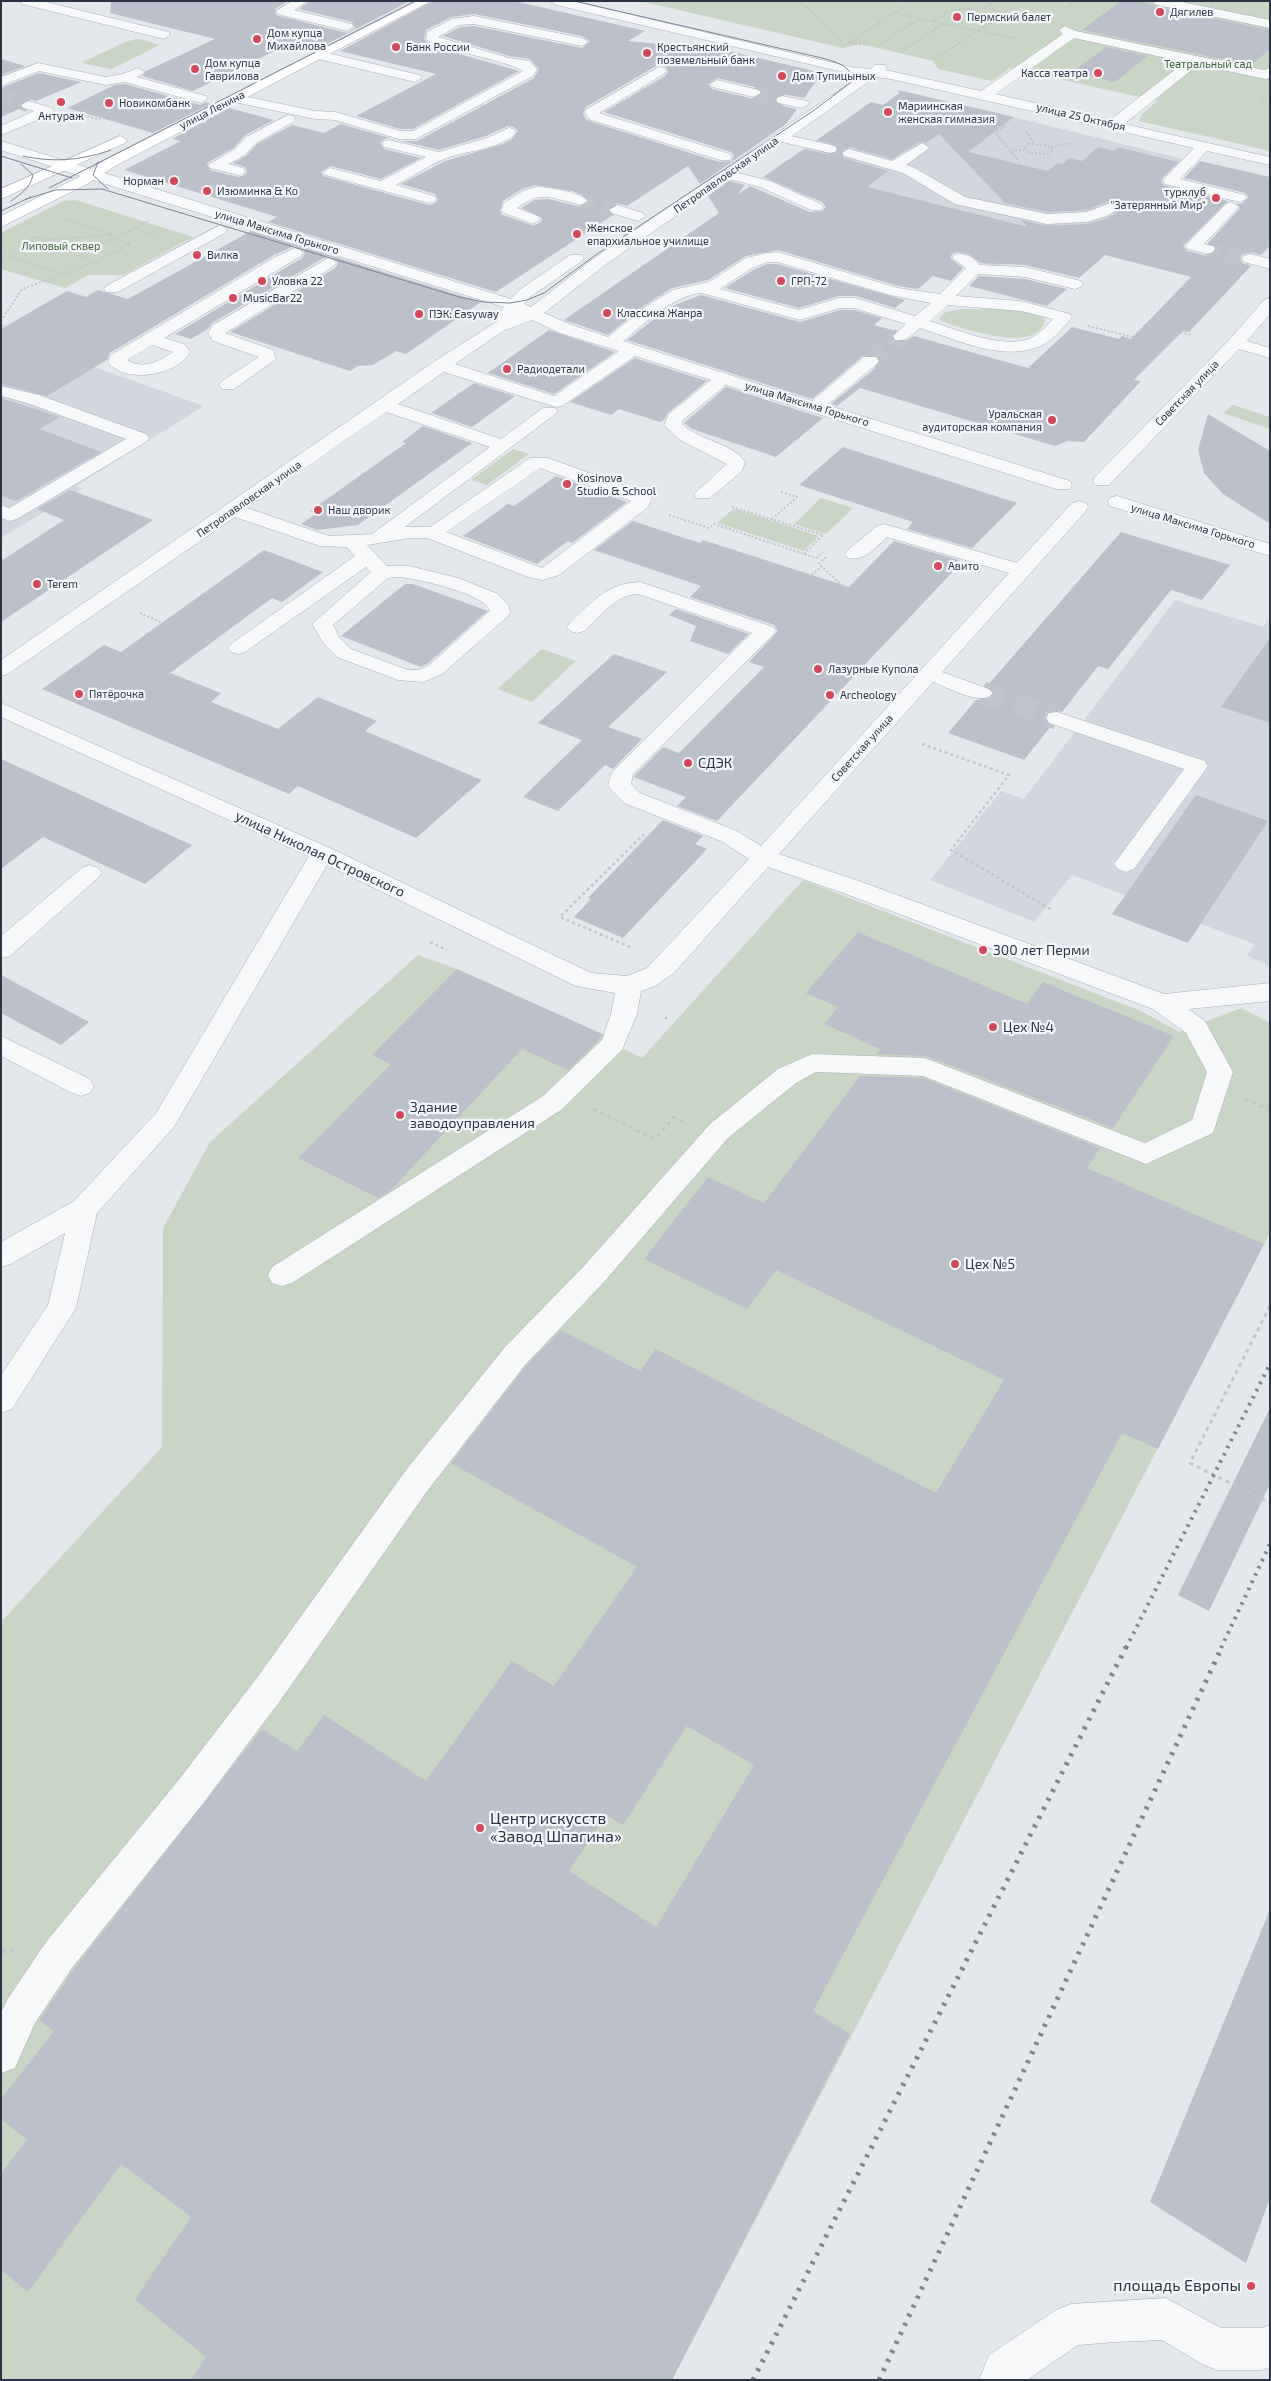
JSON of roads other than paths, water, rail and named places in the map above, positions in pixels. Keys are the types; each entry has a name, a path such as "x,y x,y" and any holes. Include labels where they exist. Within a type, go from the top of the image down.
{"main road":[{"path":"261,70 399,1"},
{"name":"улица Ленина","path":"1,222 74,186 230,93 319,55 426,1"},
{"name":"улица Ленина","path":"183,108 205,97"},
{"path":"1,196 130,134"}],"street":[{"path":"26,1 164,35"},
{"path":"302,1 282,11 347,27"},
{"name":"улица 25 Октября","path":"556,1 985,95 1270,161"},
{"name":"улица 25 Октября","path":"588,1 857,67"},
{"path":"1157,1 1270,24"},
{"path":"230,93 315,115 336,116 399,136 416,135 528,73 530,69 524,64 437,42 432,39 432,35 456,22 474,20 582,42"},
{"path":"985,95 1068,32 1266,75 1270,72"},
{"path":"319,55 415,78"},
{"path":"1113,125 1196,60"},
{"path":"1,82 38,67 106,81 125,78 138,72"},
{"name":"Петропавловская улица","path":"1,670 234,510 440,365 599,262 726,174 776,131 802,104 857,67"},
{"path":"659,72 592,112 593,116 725,157"},
{"name":"Петропавловская улица","path":"776,131 882,72"},
{"path":"125,78 205,97"},
{"path":"717,84 754,93"},
{"path":"230,93 288,119 439,156"},
{"path":"783,100 802,104"},
{"path":"1,131 47,111 28,105"},
{"path":"238,172 215,164 240,152 251,140 288,119"},
{"path":"776,131 830,149"},
{"path":"383,186 439,156 492,141 509,132"},
{"name":"улица Максима Горького","path":"1,145 67,165 514,316"},
{"name":"Петропавловская улица","path":"709,167 740,146"},
{"path":"1204,146 1170,181 1236,202 1193,246 1207,249"},
{"path":"896,165 922,147"},
{"path":"849,154 896,165 920,176 960,201 1047,219 1087,217 1102,213 1115,206"},
{"path":"17,166 95,192"},
{"path":"330,172 429,199"},
{"path":"726,174 765,184 790,198 816,207"},
{"path":"533,219 515,214 509,210 509,206 522,196 534,191 547,191 581,201"},
{"name":"Петропавловская улица","path":"623,226 654,205"},
{"path":"617,210 638,216"},
{"name":"улица Максима Горького","path":"150,214 220,230 514,316 551,324 816,406 1081,481"},
{"path":"112,289 220,230"},
{"name":"Петропавловская улица","path":"514,316 524,294 585,252"},
{"path":"151,338 295,253"},
{"path":"610,343 680,292 704,289 720,283 751,260 762,257 778,257 896,292 944,300 1021,306 1064,317 1036,342 1005,347 855,303 839,303 807,313 790,313 704,289"},
{"path":"960,258 970,263 974,269"},
{"path":"1250,259 1270,264"},
{"path":"228,385 268,360 267,354 219,337 216,332 328,263"},
{"path":"901,336 944,300 954,286 974,269 1025,272 1075,284"},
{"name":"Советская улица","path":"1081,481 1236,343 1270,303"},
{"path":"1236,343 1270,353"},
{"path":"440,365 556,402 632,350"},
{"path":"816,406 870,361"},
{"path":"703,494 736,467 736,462 728,456 679,432 672,425 675,418 724,378"},
{"path":"1,391 33,399 140,438 10,515 1,511"},
{"path":"384,405 503,446"},
{"path":"377,539 549,412"},
{"path":"234,510 327,542 353,542 377,539 406,532 435,533 526,570 543,574 552,571 641,503 643,499 542,462 536,462 438,529 435,533"},
{"path":"1081,481 1110,484 1119,493 1117,502 1112,506 1096,509 1079,506 1062,497 1061,492 1081,481"},
{"name":"улица Максима Горького","path":"1117,502 1270,550"},
{"name":"Советская улица","path":"634,985 657,975 665,967 1079,506"},
{"path":"855,554 884,530 1022,571"},
{"path":"353,542 382,573"},
{"path":"238,648 367,557"},
{"path":"395,570 412,570 491,598 499,606 500,613 436,670 423,676 405,676 344,653 330,640 322,624 382,573 395,570"},
{"path":"1,2054 22,2010 59,1955 189,1794 263,1698 424,1472 515,1356 594,1274 719,1131 787,1076 812,1063 925,1067 1146,1154 1204,1126 1220,1072 1196,1027 1162,1003 854,888 763,857 729,836 632,798 619,786 623,772 766,631 640,588 627,587 616,592 577,627"},
{"path":"929,674 982,693"},
{"name":"улица Николая Островского","path":"1,709 322,853 584,980 618,987 634,985"},
{"path":"1057,718 1197,766 1126,864"},
{"path":"1,1256 84,1209 165,1120 322,853"},
{"path":"1,950 90,873"},
{"path":"282,1274 552,1103 613,1044 634,985"},
{"path":"1162,1003 1270,992"},
{"path":"1,1045 81,1086"},
{"path":"1,1400 62,1308 84,1209"},
{"path":"1000,2380 1004,2370 1071,2325 1166,2319 1218,2349 1262,2349 1270,2346"}],"tunnel":[{"path":"754,93 783,100"},
{"path":"1,96 28,105"},
{"path":"830,149 849,153"},
{"path":"581,201 617,210"},
{"path":"1207,249 1250,259"},
{"path":"870,361 901,336"},
{"path":"982,693 1057,718"}],"tram line":[{"path":"98,163 416,1"},
{"path":"28,198 56,190 102,189 459,297 484,302 510,303 527,300 544,293 597,254 813,111 854,80 845,68 822,58 574,1"},
{"path":"23,156 57,160 79,158 111,150"},
{"path":"1,156 70,177"},
{"path":"70,177 98,163"},
{"path":"98,163 93,175 108,189"},
{"path":"11,201 22,193 32,180 33,175 21,164"},
{"path":"49,188 70,177"},
{"path":"1,211 28,198"}],"railway":[{"path":"1126,1648 1270,1364"},
{"path":"1221,1648 1270,1544"},
{"path":"753,2380 1126,1647"},
{"path":"879,2380 1222,1647"}],"place":[{"name":"Дягилев","path":"1160,12"},
{"name":"Пермский балет","path":"957,17"},
{"name":"Дом купца Михайлова","path":"257,39"},
{"name":"Банк России","path":"396,47"},
{"name":"Крестьянский поземельный банк","path":"647,53"},
{"name":"Дом купца Гаврилова","path":"195,69"},
{"name":"Касса театра","path":"1098,73"},
{"name":"Дом Тупицыных","path":"782,76"},
{"name":"Антураж","path":"61,102"},
{"name":"Новикомбанк","path":"109,103"},
{"name":"Мариинская женская гимназия","path":"888,112"},
{"name":"Норман","path":"174,181"},
{"name":"Изюминка & Ко","path":"207,191"},
{"name":"турклуб \"Затерянный Мир\"","path":"1216,198"},
{"name":"Женское епархиальное училище","path":"577,234"},
{"name":"Вилка","path":"197,255"},
{"name":"Уловка 22","path":"262,281"},
{"name":"ГРП-72","path":"781,281"},
{"name":"MusicBar22","path":"233,298"},
{"name":"Классика Жанра","path":"607,313"},
{"name":"ПЭК: Easyway","path":"419,314"},
{"name":"Радиодетали","path":"507,369"},
{"name":"Уральская аудиторская компания","path":"1052,420"},
{"name":"Kosinova Studio & School","path":"567,484"},
{"name":"Наш дворик","path":"318,510"},
{"name":"Авито","path":"938,566"},
{"name":"Terem","path":"37,584"},
{"name":"Лазурные Купола","path":"818,669"},
{"name":"Пятёрочка","path":"79,694"},
{"name":"Archeology","path":"830,695"},
{"name":"СДЭК","path":"688,763"},
{"name":"300 лет Перми","path":"983,950"},
{"name":"Цех №4","path":"993,1027"},
{"name":"Здание заводоуправления","path":"400,1115"},
{"name":"Цех №5","path":"955,1264"},
{"name":"Центр искусств «Завод Шпагина»","path":"480,1828"},
{"name":"площадь Европы","path":"1251,2286"}],"park label":[{"name":"Театральный сад","path":"1208,64"},
{"name":"Липовый сквер","path":"61,246"}]}
